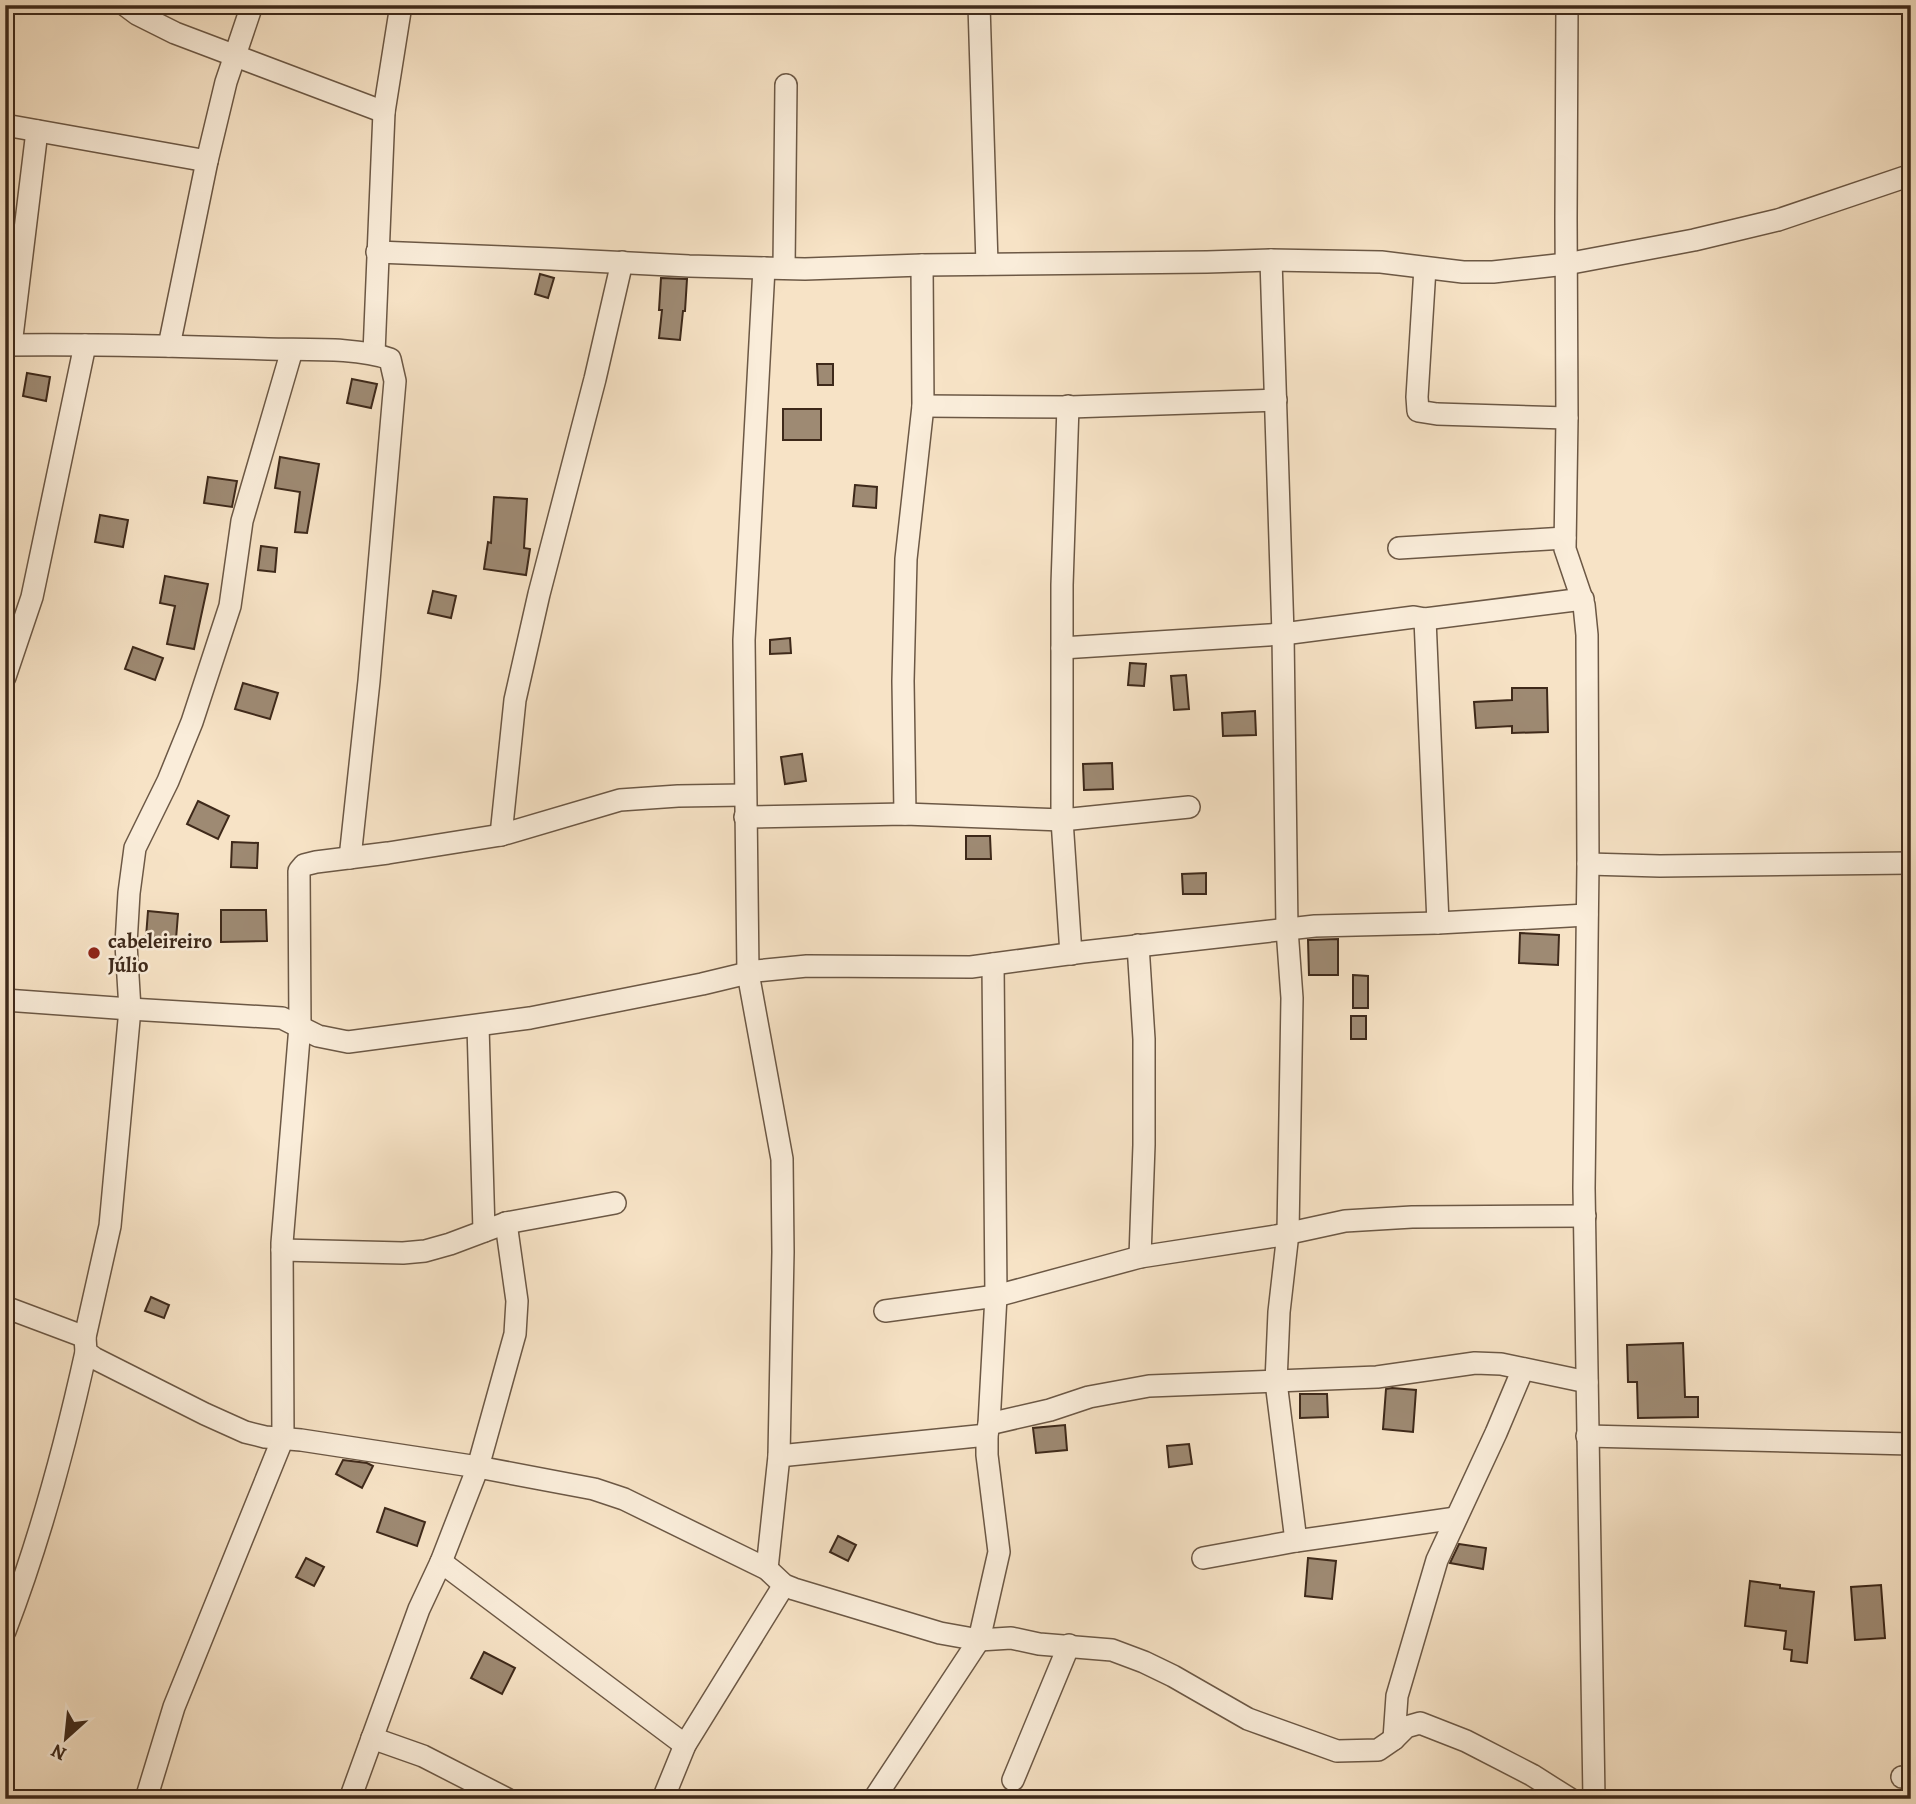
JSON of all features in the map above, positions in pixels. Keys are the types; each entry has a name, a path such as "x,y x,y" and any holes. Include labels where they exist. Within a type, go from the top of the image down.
{"street":[{"path":"125,5 159,26 384,112"},
{"path":"169,346 226,82 252,5"},
{"path":"374,353 384,112 401,5"},
{"path":"979,5 988,264"},
{"path":"1567,5 1565,549 1583,599 1587,635 1585,1216 1594,1799"},
{"path":"767,1569 779,1456 782,1159 748,973 744,640 786,85"},
{"path":"5,125 207,161"},
{"path":"37,131 8,345 169,346 374,353 390,359 395,381 369,681 350,858"},
{"path":"377,252 774,268 1271,260 1381,262 1463,272 1493,272 1566,264 1694,240 1778,220 1911,175"},
{"path":"1271,260 1283,634 1287,929 1292,998 1288,1233 1279,1312 1276,1382 1296,1541"},
{"path":"501,835 515,700 622,262"},
{"path":"905,814 903,681 906,559 923,406 922,265"},
{"path":"1426,268 1416,397 1418,411 1437,414 1567,418"},
{"path":"5,677 32,597 85,345"},
{"path":"5,1631 52,1493 66,1442 110,1226 131,1009 126,944 135,848 168,781 192,722 230,606 242,521 292,350"},
{"path":"923,406 1068,407 1276,400"},
{"path":"1068,407 1062,585 1062,820 1071,954"},
{"path":"1399,548 1565,538"},
{"path":"1062,648 1283,634 1583,599"},
{"path":"1425,619 1438,923"},
{"path":"146,1799 174,1707 283,1438 282,1250 300,1026 299,871 304,865 501,835 620,800 744,795"},
{"path":"745,817 905,814 1062,820 1189,807"},
{"path":"1588,864 1660,866 1911,863"},
{"path":"5,1000 282,1017 318,1036 348,1042 530,1018 748,973 807,966 971,967 1315,926 1587,915"},
{"path":"1138,945 1144,1053 1140,1257"},
{"path":"874,1799 979,1640 999,1552 987,1455 996,1296 993,964"},
{"path":"478,1026 485,1231"},
{"path":"282,1250 402,1253 425,1251 506,1223 615,1203"},
{"path":"885,1311 996,1296 1140,1257 1345,1221 1412,1217 1585,1216"},
{"path":"350,1799 419,1609 441,1562 478,1467 515,1334 517,1301 506,1223"},
{"path":"5,1307 85,1344 94,1358 205,1415 245,1432 478,1467 594,1489 624,1499 767,1569 784,1585 824,1599 940,1633 979,1640 1011,1639 1112,1650 1172,1676 1248,1719 1337,1751 1378,1750 1406,1727 1420,1723 1466,1741 1532,1775 1570,1799"},
{"path":"779,1456 988,1429 1089,1398 1149,1386 1377,1377 1475,1363 1501,1364 1587,1382"},
{"path":"1394,1739 1397,1696 1437,1560 1496,1433 1522,1369"},
{"path":"1587,1436 1911,1444"},
{"path":"1203,1558 1296,1541 1456,1518"},
{"path":"441,1562 685,1745"},
{"path":"663,1799 685,1745 784,1585"},
{"path":"1013,1780 1069,1645"},
{"path":"372,1738 424,1756 507,1799"}],"building":[{"path":"540,274 554,278 548,298 535,294"},
{"path":"661,278 687,279 680,340 659,338"},
{"path":"817,364 833,364 833,385 818,385"},
{"path":"27,373 50,377 46,401 23,396"},
{"path":"352,379 377,384 371,408 347,403"},
{"path":"783,409 821,409 821,440 783,440"},
{"path":"280,457 319,464 307,533 295,532 300,492 275,488"},
{"path":"208,477 237,481 232,507 204,503"},
{"path":"855,485 877,487 876,508 853,506"},
{"path":"494,497 527,499 524,548 530,549 526,575 484,569 488,542 491,543"},
{"path":"100,515 128,520 123,547 95,542"},
{"path":"261,546 277,548 275,572 258,570"},
{"path":"165,576 208,584 194,649 167,644 175,606 160,603"},
{"path":"433,591 456,596 451,618 428,613"},
{"path":"790,638 791,653 770,654 770,640"},
{"path":"133,647 163,658 155,680 125,669"},
{"path":"1130,663 1146,664 1144,686 1128,685"},
{"path":"1186,675 1189,709 1174,710 1171,676"},
{"path":"243,683 278,693 270,719 235,709"},
{"path":"1512,688 1547,688 1548,732 1512,733 1512,726 1476,728 1474,702 1512,700"},
{"path":"1255,711 1256,735 1223,736 1222,713"},
{"path":"802,754 806,781 785,784 781,757"},
{"path":"1112,763 1113,789 1084,790 1083,764"},
{"path":"198,801 229,816 218,839 187,824"},
{"path":"966,836 990,836 991,859 966,859"},
{"path":"232,842 258,843 257,868 231,867"},
{"path":"1206,873 1206,894 1183,894 1182,874"},
{"path":"221,910 266,910 267,941 221,942"},
{"path":"148,911 178,914 176,939 146,937"},
{"path":"1520,933 1559,935 1558,965 1519,963"},
{"path":"1338,939 1338,975 1309,975 1308,940"},
{"path":"1353,975 1368,976 1368,1008 1353,1008"},
{"path":"1351,1016 1366,1016 1366,1039 1351,1039"},
{"path":"151,1297 169,1305 164,1318 145,1311"},
{"path":"1683,1343 1685,1397 1698,1397 1698,1417 1638,1418 1637,1382 1628,1382 1627,1345"},
{"path":"1386,1389 1416,1390 1413,1432 1383,1429"},
{"path":"1300,1394 1327,1394 1328,1417 1300,1418"},
{"path":"1065,1425 1067,1450 1036,1453 1033,1428"},
{"path":"1189,1444 1192,1464 1169,1467 1167,1446"},
{"path":"343,1460 373,1466 362,1488 336,1474"},
{"path":"385,1508 425,1522 417,1546 377,1532"},
{"path":"838,1536 856,1545 848,1561 830,1552"},
{"path":"1459,1544 1486,1548 1483,1569 1450,1563"},
{"path":"306,1558 324,1567 314,1586 296,1577"},
{"path":"1308,1558 1336,1561 1332,1599 1305,1596"},
{"path":"1750,1581 1814,1592 1807,1663 1791,1661 1792,1650 1784,1649 1786,1631 1745,1626"},
{"path":"1881,1585 1885,1638 1855,1640 1851,1587"},
{"path":"484,1652 515,1668 502,1694 471,1678"}],"place":[{"name":"cabeleireiro Júlio","path":"94,953"}]}
